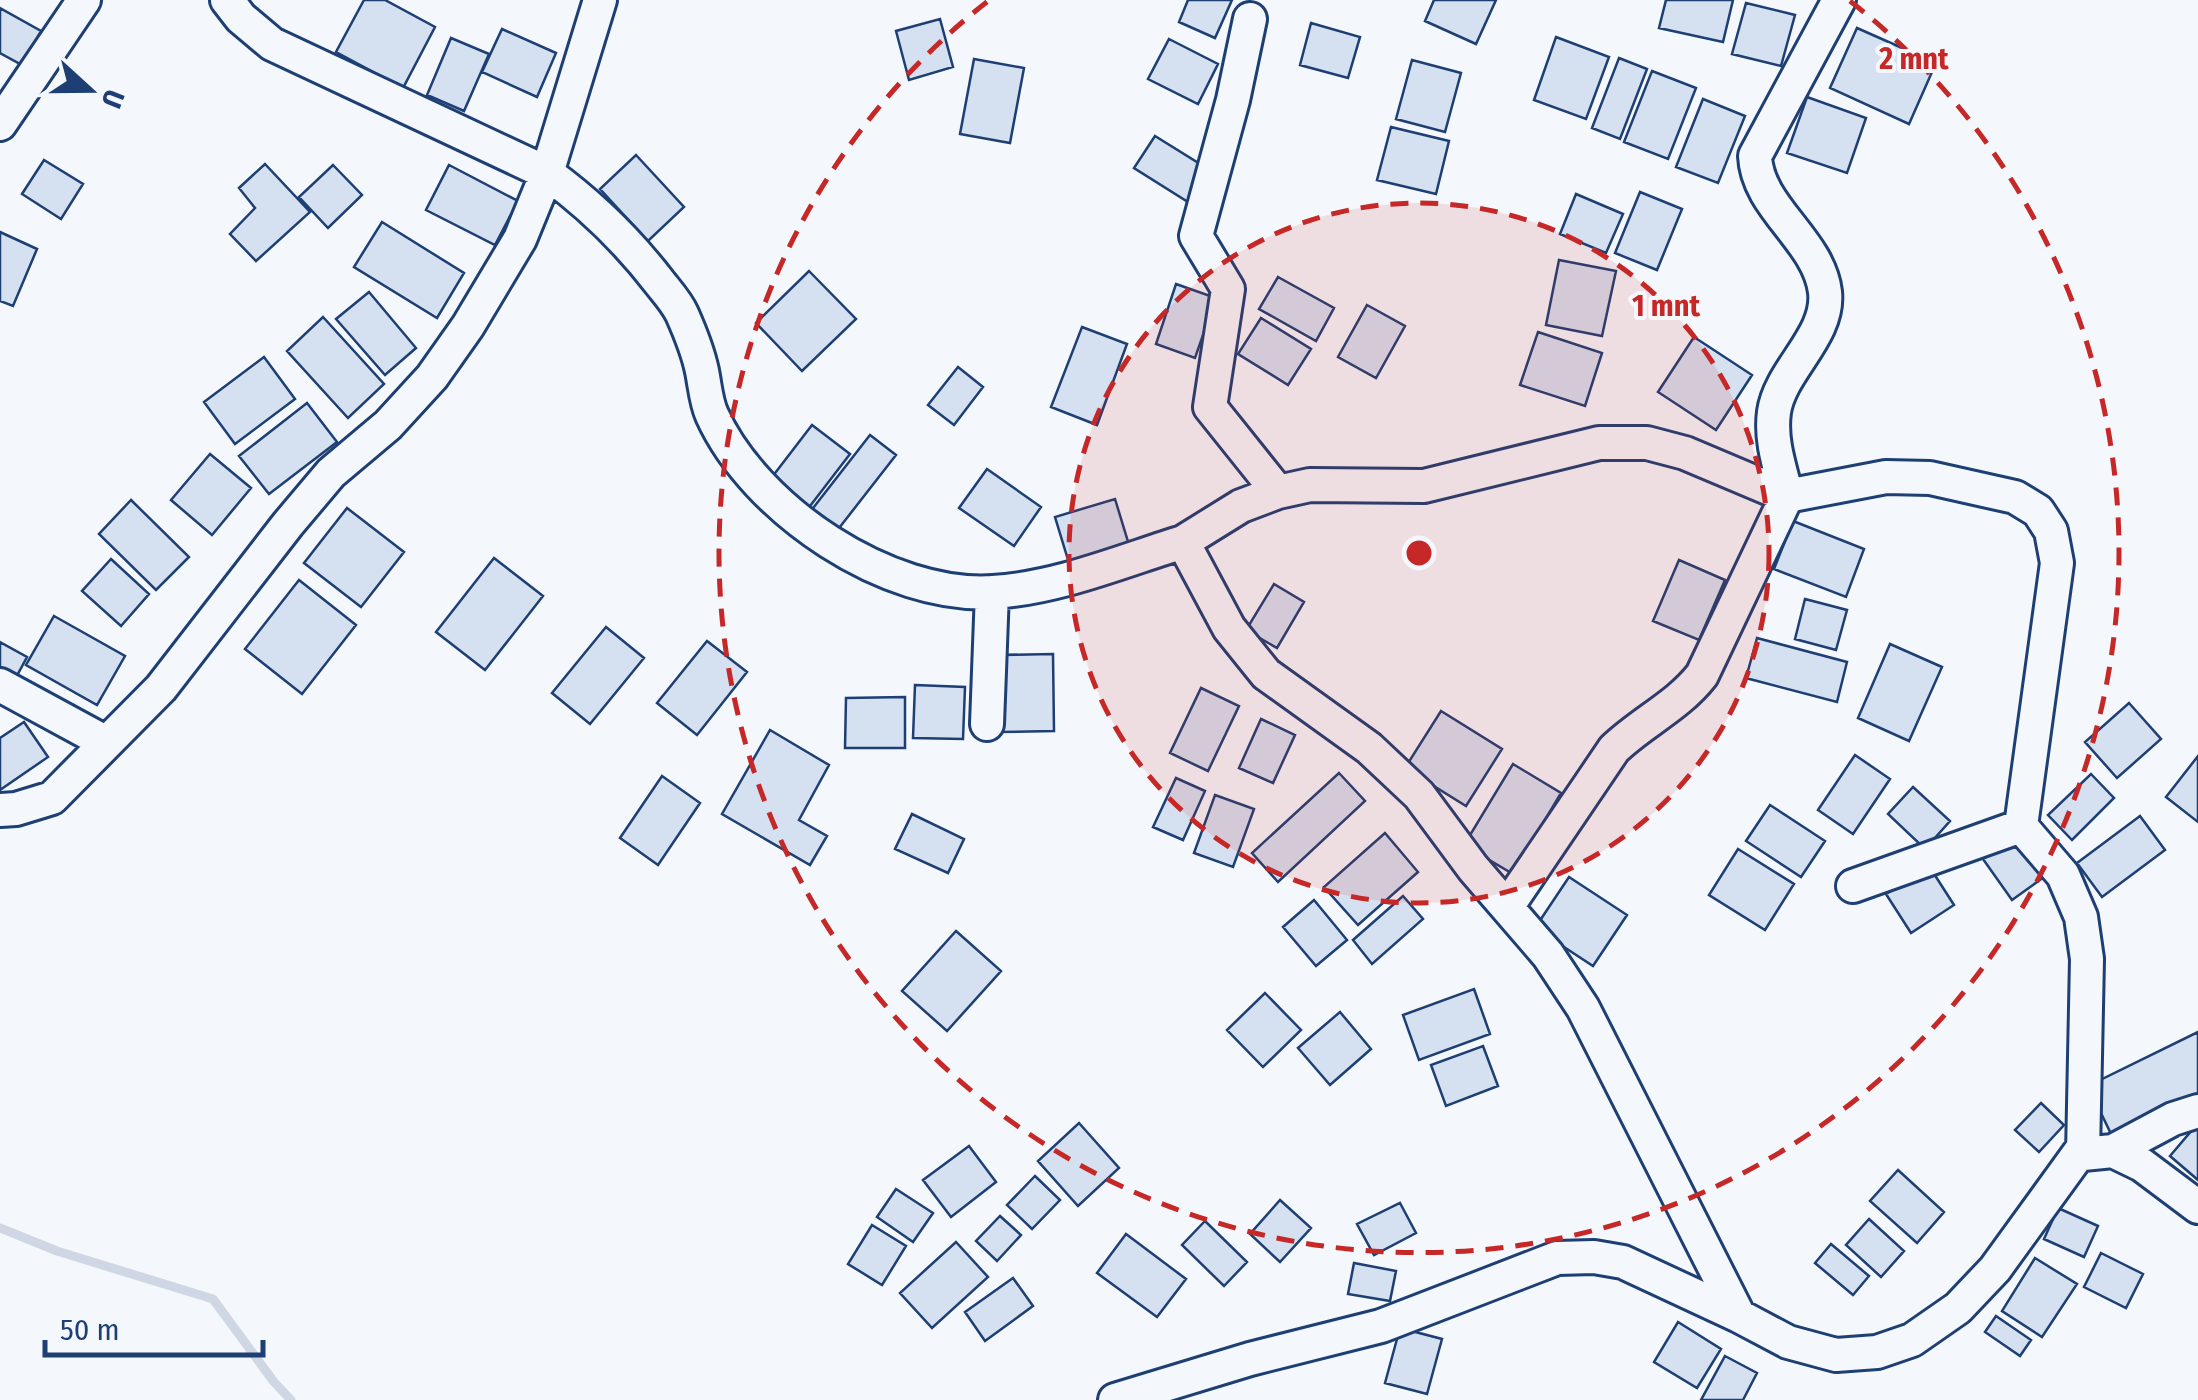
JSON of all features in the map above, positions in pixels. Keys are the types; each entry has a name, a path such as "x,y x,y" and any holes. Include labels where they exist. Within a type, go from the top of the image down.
{"street":[{"path":"0,124 84,0"},
{"path":"0,810 52,798 161,688 331,473 388,425 432,378 520,239 547,173 600,0"},
{"path":"1508,906 1614,750 1633,731 1686,696 1702,675 1787,496 1773,442 1774,408 1821,320 1826,294 1818,265 1765,188 1755,156 1839,0"},
{"path":"241,6 272,44 547,173 588,202 636,252 681,311 701,365 710,412 730,448 758,484 817,532 883,571 951,590 992,592 1043,586 1183,542 1241,506 1278,492 1310,485 1424,486 1599,443 1647,443 1684,453 1787,496 1886,478 1930,478 2015,497 2038,511 2051,532 2057,563 2021,826 2063,875 2081,917 2098,1152"},
{"path":"1250,19 1233,100 1196,236 1228,289 1210,407 1278,492"},
{"path":"1183,542 1229,628 1266,674 1369,748 1419,795 1548,956 1583,1008 1740,1316"},
{"path":"987,724 992,592"},
{"path":"0,684 104,742"},
{"path":"1853,886 2021,826"},
{"path":"2098,1152 2173,1118 2198,1111"},
{"path":"1115,1400 1381,1326 1557,1258 1622,1262 1788,1342 1836,1355 1877,1352 1912,1340 1958,1308 1996,1269 2082,1149 2142,1165 2198,1207"}],"building":[{"path":"364,0 385,0 435,27 403,88 336,52"},
{"path":"1188,0 1232,0 1215,38 1179,22"},
{"path":"1434,0 1496,0 1476,44 1425,21"},
{"path":"1666,0 1733,0 1723,42 1659,28"},
{"path":"1746,3 1795,15 1781,66 1732,54"},
{"path":"0,8 41,31 22,65 0,53"},
{"path":"940,19 953,67 909,80 896,31"},
{"path":"1311,23 1360,37 1348,78 1300,65"},
{"path":"1857,28 1936,63 1909,124 1830,88"},
{"path":"502,29 556,53 537,97 482,72"},
{"path":"1556,37 1609,57 1586,119 1534,100"},
{"path":"451,38 489,54 464,111 427,95"},
{"path":"1169,39 1218,64 1198,104 1148,79"},
{"path":"1619,58 1647,69 1620,139 1592,128"},
{"path":"974,59 1024,68 1010,143 960,134"},
{"path":"1412,60 1461,73 1445,132 1396,119"},
{"path":"1652,71 1696,88 1668,159 1624,142"},
{"path":"1807,97 1866,118 1847,173 1787,153"},
{"path":"1703,99 1745,116 1718,183 1676,167"},
{"path":"1391,127 1449,141 1436,194 1377,180"},
{"path":"1155,136 1208,169 1188,202 1134,168"},
{"path":"636,155 684,207 648,241 600,189"},
{"path":"44,160 83,184 61,219 22,194"},
{"path":"265,164 310,212 256,261 230,234 255,208 239,188"},
{"path":"333,165 362,195 328,228 299,197"},
{"path":"449,165 518,201 495,245 426,210"},
{"path":"1640,192 1682,209 1657,270 1615,253"},
{"path":"1576,194 1623,214 1606,253 1560,234"},
{"path":"382,222 464,273 437,318 354,267"},
{"path":"0,232 37,249 13,306 0,301"},
{"path":"1559,260 1616,271 1602,336 1546,325"},
{"path":"809,271 856,319 802,371 756,323"},
{"path":"1278,277 1334,308 1316,341 1259,309"},
{"path":"1176,284 1216,298 1195,358 1156,344"},
{"path":"369,292 416,348 385,375 336,319"},
{"path":"1367,305 1405,326 1376,378 1338,357"},
{"path":"323,317 384,384 348,418 287,351"},
{"path":"1261,318 1311,349 1288,385 1238,354"},
{"path":"1082,327 1127,344 1097,425 1051,407"},
{"path":"1538,332 1602,353 1585,406 1520,385"},
{"path":"1694,337 1752,375 1716,430 1658,392"},
{"path":"264,357 295,399 235,444 204,402"},
{"path":"958,367 983,387 954,425 928,405"},
{"path":"307,403 337,442 269,494 239,456"},
{"path":"812,425 850,454 807,510 769,481"},
{"path":"870,435 896,455 836,532 810,512"},
{"path":"210,454 251,488 212,535 171,500"},
{"path":"987,469 1041,507 1014,546 959,508"},
{"path":"1115,499 1129,545 1069,563 1055,517"},
{"path":"131,500 189,557 156,590 99,534"},
{"path":"347,508 404,552 361,607 304,563"},
{"path":"1793,521 1864,549 1846,597 1774,569"},
{"path":"494,558 543,596 485,670 436,632"},
{"path":"111,559 149,594 121,626 82,591"},
{"path":"1679,560 1725,580 1699,640 1653,621"},
{"path":"299,580 356,625 302,694 245,649"},
{"path":"1274,584 1304,602 1277,648 1246,630"},
{"path":"1805,599 1847,610 1836,650 1795,639"},
{"path":"54,616 125,656 97,705 26,665"},
{"path":"606,627 644,658 590,724 552,693"},
{"path":"1757,638 1847,662 1837,702 1746,678"},
{"path":"707,641 747,672 697,735 657,703"},
{"path":"0,642 27,657 13,683 0,676"},
{"path":"1890,644 1942,667 1909,741 1858,718"},
{"path":"1053,654 1054,731 997,732 997,655"},
{"path":"915,685 965,687 963,739 913,738"},
{"path":"1201,688 1239,706 1208,771 1170,753"},
{"path":"905,697 905,748 845,748 846,698"},
{"path":"2129,703 2161,739 2117,778 2085,742"},
{"path":"1441,711 1502,749 1466,806 1405,768"},
{"path":"1261,719 1295,735 1273,783 1239,768"},
{"path":"24,722 48,757 0,790 0,738"},
{"path":"770,730 829,765 799,820 827,836 810,865 722,814"},
{"path":"1855,755 1890,779 1853,834 1818,810"},
{"path":"2198,756 2198,822 2166,797"},
{"path":"1513,764 1561,793 1513,874 1464,845"},
{"path":"1339,773 1365,801 1278,882 1252,853"},
{"path":"2091,774 2114,798 2072,840 2048,815"},
{"path":"662,776 700,803 658,865 620,838"},
{"path":"1176,778 1205,791 1183,840 1153,827"},
{"path":"1913,787 1950,821 1925,849 1888,814"},
{"path":"1215,795 1254,809 1233,867 1194,853"},
{"path":"1770,805 1825,841 1801,877 1746,841"},
{"path":"912,814 964,839 948,873 895,849"},
{"path":"2140,816 2165,850 2102,897 2077,863"},
{"path":"1385,833 1418,872 1358,925 1324,887"},
{"path":"2015,836 2044,877 2012,900 1983,859"},
{"path":"1738,849 1794,884 1765,930 1709,895"},
{"path":"1929,866 1954,905 1911,933 1886,894"},
{"path":"1569,877 1627,915 1593,966 1535,928"},
{"path":"1403,896 1423,919 1372,964 1353,940"},
{"path":"1314,900 1347,940 1316,966 1283,927"},
{"path":"956,931 1001,971 947,1031 902,991"},
{"path":"1474,989 1490,1034 1419,1060 1403,1015"},
{"path":"1265,993 1301,1030 1263,1067 1227,1030"},
{"path":"1340,1012 1371,1049 1330,1085 1298,1048"},
{"path":"2198,1032 2198,1097 2113,1138 2088,1086"},
{"path":"1483,1046 1498,1086 1446,1106 1431,1065"},
{"path":"2041,1103 2064,1125 2039,1152 2015,1130"},
{"path":"1079,1123 1119,1168 1078,1206 1038,1161"},
{"path":"2198,1123 2198,1180 2170,1156"},
{"path":"969,1146 996,1182 951,1217 923,1180"},
{"path":"1898,1170 1944,1212 1917,1243 1870,1201"},
{"path":"1035,1176 1060,1200 1032,1229 1007,1205"},
{"path":"896,1189 933,1213 913,1242 877,1217"},
{"path":"1280,1200 1311,1228 1280,1262 1250,1234"},
{"path":"1400,1203 1416,1233 1374,1255 1357,1224"},
{"path":"2058,1208 2098,1226 2084,1257 2044,1239"},
{"path":"1000,1216 1021,1235 997,1261 976,1241"},
{"path":"1869,1219 1904,1251 1881,1277 1846,1245"},
{"path":"1205,1221 1247,1262 1224,1286 1182,1245"},
{"path":"872,1225 906,1246 882,1285 848,1264"},
{"path":"1126,1234 1186,1279 1157,1317 1097,1273"},
{"path":"956,1242 988,1277 932,1328 900,1293"},
{"path":"1831,1244 1869,1276 1853,1295 1815,1263"},
{"path":"2101,1253 2143,1274 2126,1308 2084,1287"},
{"path":"2035,1258 2077,1284 2042,1337 2002,1311"},
{"path":"1354,1263 1396,1271 1390,1301 1348,1294"},
{"path":"1013,1278 1033,1306 985,1341 965,1312"},
{"path":"1996,1316 2031,1340 2020,1356 1985,1332"},
{"path":"1678,1322 1721,1349 1697,1388 1654,1362"},
{"path":"1400,1328 1442,1339 1427,1394 1385,1383"},
{"path":"1725,1356 1757,1373 1743,1400 1701,1400"}],"waterway":[{"path":"0,1228 57,1251 213,1299 291,1400"}]}
